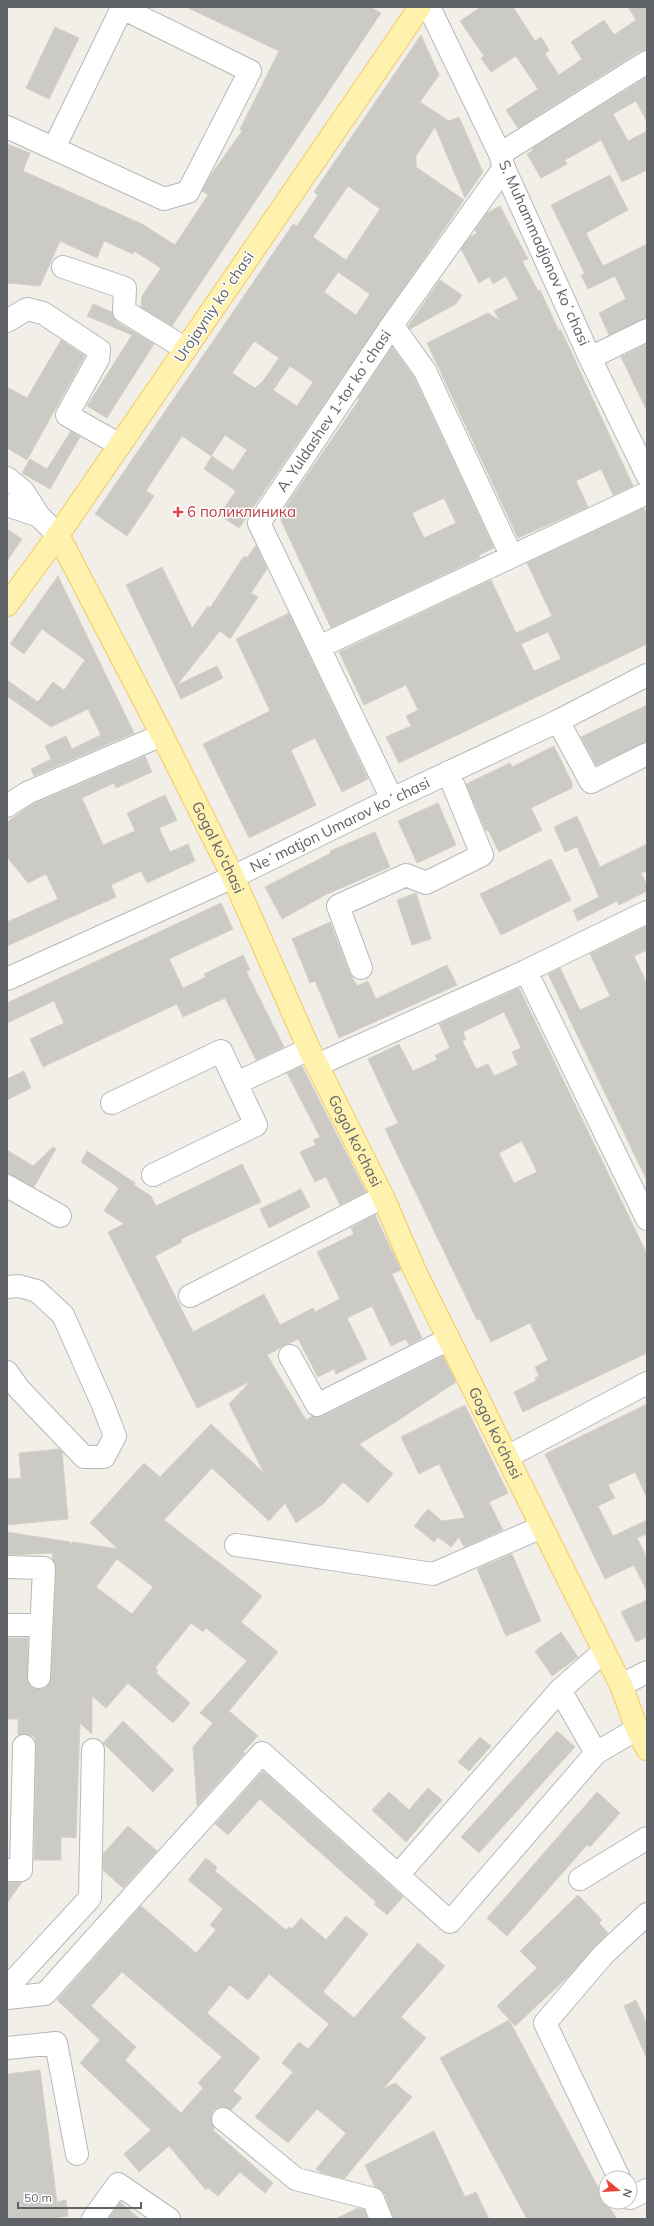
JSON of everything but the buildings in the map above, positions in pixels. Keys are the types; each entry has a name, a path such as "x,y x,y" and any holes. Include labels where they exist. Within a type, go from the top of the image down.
{"main road":[{"name":"Urоjayniy koʻchasi","path":"7,605 58,536 420,7"},
{"name":"Gogol ko'chasi","path":"58,536 162,735 233,877 313,1057 383,1197 414,1269 603,1652 621,1685 637,1729 647,1749"}],"street":[{"path":"7,127 164,199 188,192 250,71 121,7 54,148"},
{"path":"429,7 502,161"},
{"name":"S. Muhammadjonov koʻchasi","path":"644,71 502,161 590,358 647,475"},
{"name":"A. Yuldashev 1-tor koʻchasi","path":"392,799 259,523 502,161"},
{"path":"63,268 125,288 124,311 186,349"},
{"path":"7,321 27,309 44,313 99,350 98,360 67,415 120,445"},
{"path":"392,325 425,371 511,555"},
{"name":"S. Muhammadjonov koʻchasi","path":"590,358 647,330"},
{"path":"7,478 23,491 39,516 58,536"},
{"path":"319,647 511,555 647,493"},
{"path":"7,505 39,516"},
{"name":"Neʻmatjon Umarov koʻchasi","path":"7,979 233,877 558,720 647,675"},
{"path":"558,720 591,782 647,754"},
{"path":"7,806 27,793 162,735"},
{"path":"361,968 338,906 406,875 426,883 482,856 448,772"},
{"path":"237,1083 313,1057 526,971 647,912"},
{"path":"526,971 647,1219"},
{"path":"112,1103 222,1051 256,1125 153,1175"},
{"path":"7,1186 60,1216"},
{"path":"190,1296 383,1197"},
{"path":"7,1287 19,1286 37,1291 63,1315 103,1405 115,1436 104,1457 84,1457 19,1389 7,1372"},
{"path":"290,1356 317,1405 449,1339"},
{"path":"507,1457 647,1383"},
{"path":"236,1545 433,1574 542,1527"},
{"path":"7,1566 44,1568 39,1677"},
{"path":"7,1625 41,1626"},
{"path":"398,1876 560,1690 603,1652"},
{"path":"621,1685 647,1672"},
{"path":"560,1690 596,1753"},
{"path":"7,1998 45,1994 262,1753 450,1922 596,1753 637,1729"},
{"path":"7,1870 22,1870 24,1746"},
{"path":"7,1988 90,1898 93,1750"},
{"path":"580,1879 647,1838"},
{"path":"615,2170 545,2023 603,1955 647,1914"},
{"path":"7,2048 56,2043 77,2154"},
{"path":"223,2119 296,2179 373,2199 381,2219"},
{"path":"93,2219 118,2184 169,2219"}],"place":[{"name":"6 поликлиника","path":"178,512"}]}
